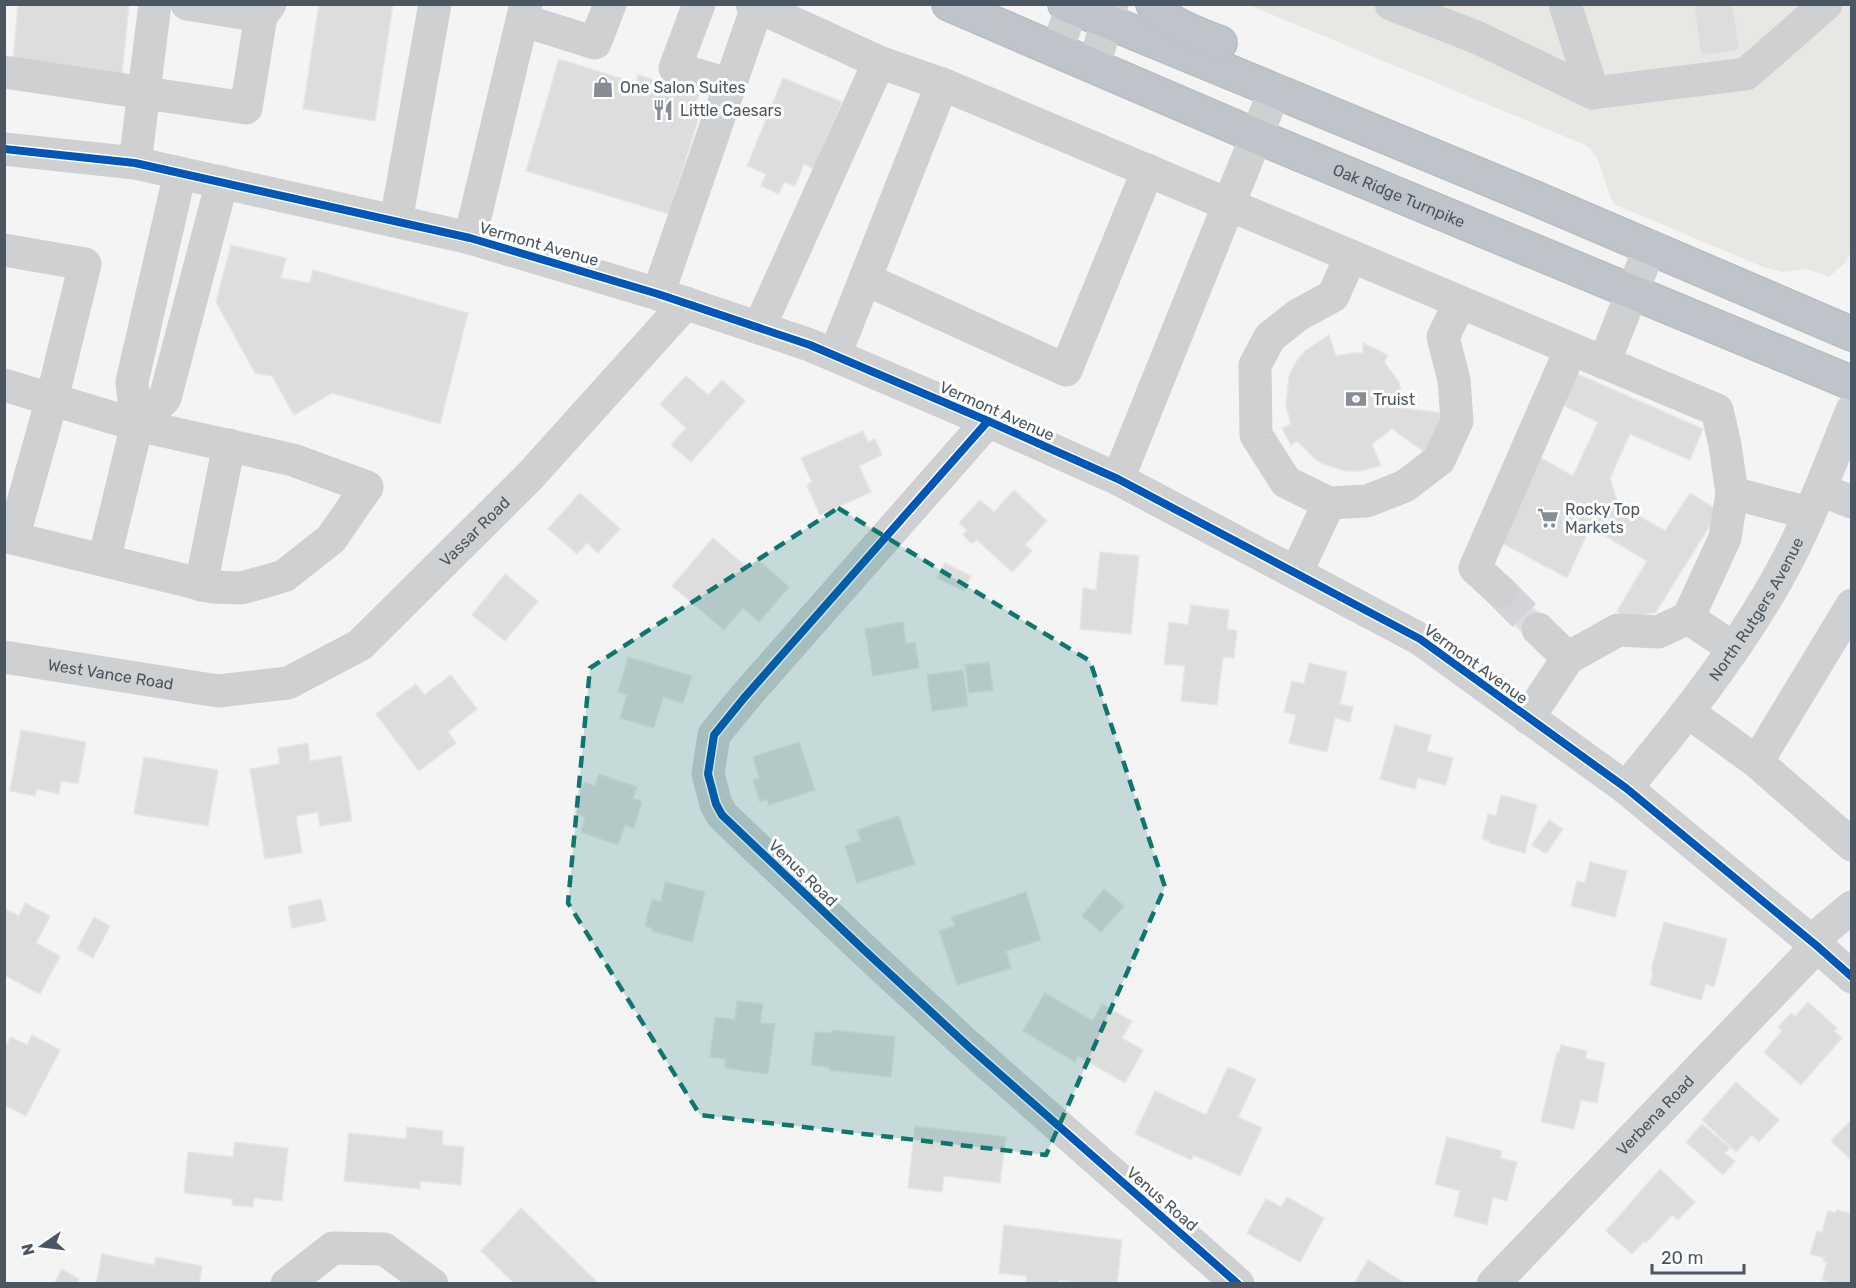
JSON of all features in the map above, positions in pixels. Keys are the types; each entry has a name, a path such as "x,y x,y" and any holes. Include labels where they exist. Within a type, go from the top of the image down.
{"highway":[{"name":"Oak Ridge Turnpike","path":"949,4 1256,136 1851,383"},
{"path":"1153,4 1157,10 1182,27 1351,98 1444,161"},
{"path":"1070,6 1109,13 1275,90 1851,334"}],"street":[{"path":"135,163 155,4"},
{"path":"4,72 246,108 266,10 187,4"},
{"path":"396,221 435,4"},
{"path":"470,238 524,12 596,43 610,4"},
{"path":"699,4 675,68 730,85"},
{"path":"1391,4 1476,38 1593,93 1746,74 1826,4"},
{"path":"1565,4 1593,93"},
{"path":"672,298 730,85 755,6 879,62 942,84 1717,410 1732,493 1725,538 1688,618 1658,633 1618,630 1568,658 1528,718"},
{"path":"1057,50 1070,6"},
{"path":"1094,66 1109,13"},
{"path":"759,328 879,62"},
{"path":"835,355 942,84"},
{"path":"1118,479 1275,90"},
{"name":"Vermont Avenue","path":"4,149 135,163 470,238 672,298 835,355 1118,479 1420,639 1626,788 1851,977"},
{"path":"865,279 1066,370 1148,170"},
{"path":"104,560 137,425 132,382 180,173"},
{"path":"137,425 165,398 222,182"},
{"path":"1604,363 1650,247"},
{"path":"4,250 85,264 52,399 9,537 201,585 242,588 284,576 331,538 367,487 293,460 137,425 52,399 4,385"},
{"path":"1351,256 1333,296 1298,315 1270,337 1254,365 1256,435 1286,482 1329,503 1367,501 1406,486 1439,460 1457,421 1454,380 1443,337 1460,302"},
{"name":"Vassar Road","path":"218,691 288,683 360,645 531,475 672,298"},
{"path":"1501,592 1475,568 1571,349"},
{"name":"North Rutgers Avenue","path":"1626,788 1689,712 1774,585 1815,501 1851,410"},
{"name":"Venus Road","path":"988,421 714,735 708,774 716,804 723,815 924,1005 1238,1284"},
{"path":"201,585 229,445"},
{"path":"1732,493 1851,502"},
{"path":"1296,573 1329,503"},
{"path":"1757,762 1851,605"},
{"path":"1688,618 1733,648"},
{"path":"1538,629 1568,658"},
{"name":"West Vance Road","path":"4,657 218,691"},
{"path":"1689,712 1757,762 1851,845"},
{"name":"Verbena Road","path":"1493,1284 1851,907"},
{"path":"287,1284 333,1248 384,1249 432,1284"}],"highlighted area":[{"path":"838,508 1090,661 1165,887 1046,1155 700,1115 568,903 590,668"}],"shaded area":[{"path":"1249,5 1851,5 1851,251 1847,261 1829,277 1807,269 1783,272 1763,267 1616,205 1611,199 1598,160 1590,148 1583,144"}],"building":[{"path":"18,4 129,4 122,74 13,63"},
{"path":"319,4 393,4 375,121 303,109"},
{"path":"1694,4 1733,4 1739,47 1736,51 1704,55 1700,52"},
{"path":"559,59 636,83 638,75 699,94 697,101 703,103 669,214 526,171"},
{"path":"783,78 842,102 814,169 804,164 795,186 784,182 779,194 761,186 766,174 747,166"},
{"path":"231,245 286,258 281,278 310,283 313,270 468,313 440,424 332,393 294,415 272,376 255,373 216,302"},
{"path":"1329,335 1336,356 1363,353 1363,343 1388,355 1384,362 1399,382 1402,396 1401,408 1444,413 1426,453 1392,429 1372,444 1381,466 1359,471 1346,471 1323,464 1297,441 1291,445 1282,428 1291,424 1286,405 1289,376 1305,351"},
{"path":"1566,369 1703,429 1690,460 1630,434 1610,478 1618,504 1665,531 1690,493 1719,511 1656,612 1628,619 1617,611 1647,561 1590,527 1567,578 1500,542 1541,458 1573,476 1598,422 1552,400"},
{"path":"686,376 708,395 722,380 745,401 691,462 671,445 686,428 660,404"},
{"path":"863,431 868,442 875,439 882,455 859,466 871,492 820,515 807,485 812,482 801,458"},
{"path":"1014,490 1047,521 1025,545 1032,551 1012,572 977,540 972,544 963,535 967,530 959,523 980,500 994,512"},
{"path":"580,493 620,529 598,553 587,543 577,554 548,529"},
{"path":"713,538 749,569 758,560 789,587 759,622 743,608 724,630 672,586"},
{"path":"1100,552 1139,556 1131,634 1080,629 1083,588 1096,590"},
{"path":"945,563 971,576 964,591 937,578"},
{"path":"505,574 538,601 505,641 472,615"},
{"path":"1509,583 1546,621 1528,638 1491,601"},
{"path":"1191,605 1229,610 1227,629 1237,631 1234,658 1223,657 1217,705 1181,701 1185,666 1164,664 1169,622 1188,625"},
{"path":"903,622 906,644 915,642 919,668 873,676 865,629"},
{"path":"628,657 692,676 683,703 663,697 654,728 620,718 627,695 618,692"},
{"path":"989,662 993,690 969,693 965,665"},
{"path":"1309,663 1347,672 1340,704 1353,707 1350,722 1335,718 1327,752 1289,743 1296,715 1284,712 1292,681 1304,684"},
{"path":"963,670 968,706 932,711 927,675"},
{"path":"451,675 477,709 448,732 456,743 419,771 376,714 416,684 424,695"},
{"path":"1395,725 1431,735 1427,751 1453,758 1446,785 1418,778 1415,789 1380,779"},
{"path":"21,730 86,742 78,784 61,781 59,794 37,789 35,796 10,791"},
{"path":"799,742 815,790 769,805 767,799 760,802 753,780 759,778 753,757"},
{"path":"308,743 310,761 341,756 352,821 320,826 318,812 296,816 302,853 265,859 250,769 280,764 278,748"},
{"path":"144,757 218,770 208,826 134,814"},
{"path":"599,774 637,787 633,798 642,802 634,828 625,825 618,845 581,832 585,817 574,813 584,782 595,786"},
{"path":"1501,795 1537,805 1525,853 1482,839 1488,814 1496,816"},
{"path":"899,816 915,864 857,883 845,846 861,841 857,830"},
{"path":"1549,820 1563,829 1546,854 1532,845"},
{"path":"1590,862 1627,871 1615,917 1571,906 1577,881 1585,883"},
{"path":"665,882 705,892 692,942 652,931 652,928 645,926 652,899 661,902"},
{"path":"1104,889 1124,906 1101,932 1082,916"},
{"path":"1026,892 1041,940 1006,951 1011,968 957,985 939,931 955,926 951,917"},
{"path":"321,899 326,921 292,928 288,906"},
{"path":"25,903 50,916 36,943 60,956 40,994 4,975 4,908 19,916"},
{"path":"94,917 110,926 93,958 77,949"},
{"path":"1664,922 1727,939 1714,987 1706,984 1701,1000 1650,985 1653,971 1651,971"},
{"path":"1045,993 1093,1021 1102,1004 1132,1021 1122,1038 1143,1050 1125,1083 1078,1056 1075,1062 1023,1031"},
{"path":"737,1001 763,1004 760,1023 775,1024 768,1074 725,1068 725,1059 710,1057 715,1017 735,1020"},
{"path":"1808,1002 1837,1028 1834,1031 1842,1038 1801,1085 1764,1052 1782,1031 1778,1027 1791,1013 1795,1016"},
{"path":"833,1030 895,1037 891,1077 829,1070 829,1067 811,1065 815,1032 833,1033"},
{"path":"32,1035 60,1050 26,1116 4,1105 4,1049 11,1037 27,1045"},
{"path":"1561,1045 1587,1051 1585,1058 1605,1063 1597,1103 1581,1100 1574,1129 1541,1122 1557,1052 1559,1053"},
{"path":"1228,1067 1256,1079 1238,1117 1262,1128 1240,1176 1194,1155 1191,1160 1135,1134 1155,1091 1206,1115"},
{"path":"1736,1082 1779,1120 1759,1142 1752,1135 1736,1152 1702,1120"},
{"path":"1849,1122 1852,1124 1852,1161 1831,1141"},
{"path":"1702,1124 1730,1148 1725,1153 1735,1161 1723,1175 1686,1142"},
{"path":"915,1126 1006,1137 1000,1183 944,1176 942,1192 908,1188"},
{"path":"407,1127 443,1131 442,1145 464,1147 461,1185 420,1181 420,1189 344,1181 349,1133 406,1139"},
{"path":"1447,1137 1502,1151 1500,1158 1517,1162 1507,1201 1493,1197 1487,1225 1454,1216 1460,1191 1435,1184"},
{"path":"235,1142 288,1148 282,1201 254,1198 253,1207 232,1205 233,1199 184,1193 188,1152 233,1157"},
{"path":"1660,1169 1695,1202 1678,1220 1672,1215 1646,1243 1644,1241 1632,1254 1606,1231"},
{"path":"1287,1197 1324,1218 1300,1262 1247,1233 1266,1199 1281,1207"},
{"path":"521,1208 597,1282 595,1284 515,1284 481,1251"},
{"path":"1837,1210 1852,1214 1852,1284 1834,1284 1822,1280 1827,1262 1823,1261 1825,1258 1810,1254 1817,1231 1822,1232 1828,1211 1836,1213"},
{"path":"1004,1225 1122,1240 1117,1284 1088,1284 1059,1280 1058,1284 1026,1284 1026,1276 999,1273"},
{"path":"102,1254 154,1265 156,1257 202,1266 199,1284 96,1284"},
{"path":"1368,1260 1406,1284 1354,1284"},
{"path":"62,1269 79,1279 76,1284 54,1284"}],"tunnel":[{"path":"1501,592 1538,629"}],"cycle path":[{"path":"4,149 135,163 470,238 658,294 810,345 1118,479 1420,639 1626,788 1852,977"},
{"path":"988,421 714,735 708,774 716,804 722,815 969,1047 1238,1284"}],"place":[{"name":"One Salon Suites","path":"603,87"},
{"name":"Little Caesars","path":"663,110"},
{"name":"Truist","path":"1356,399"},
{"name":"Rocky Top Markets","path":"1548,518"}]}
